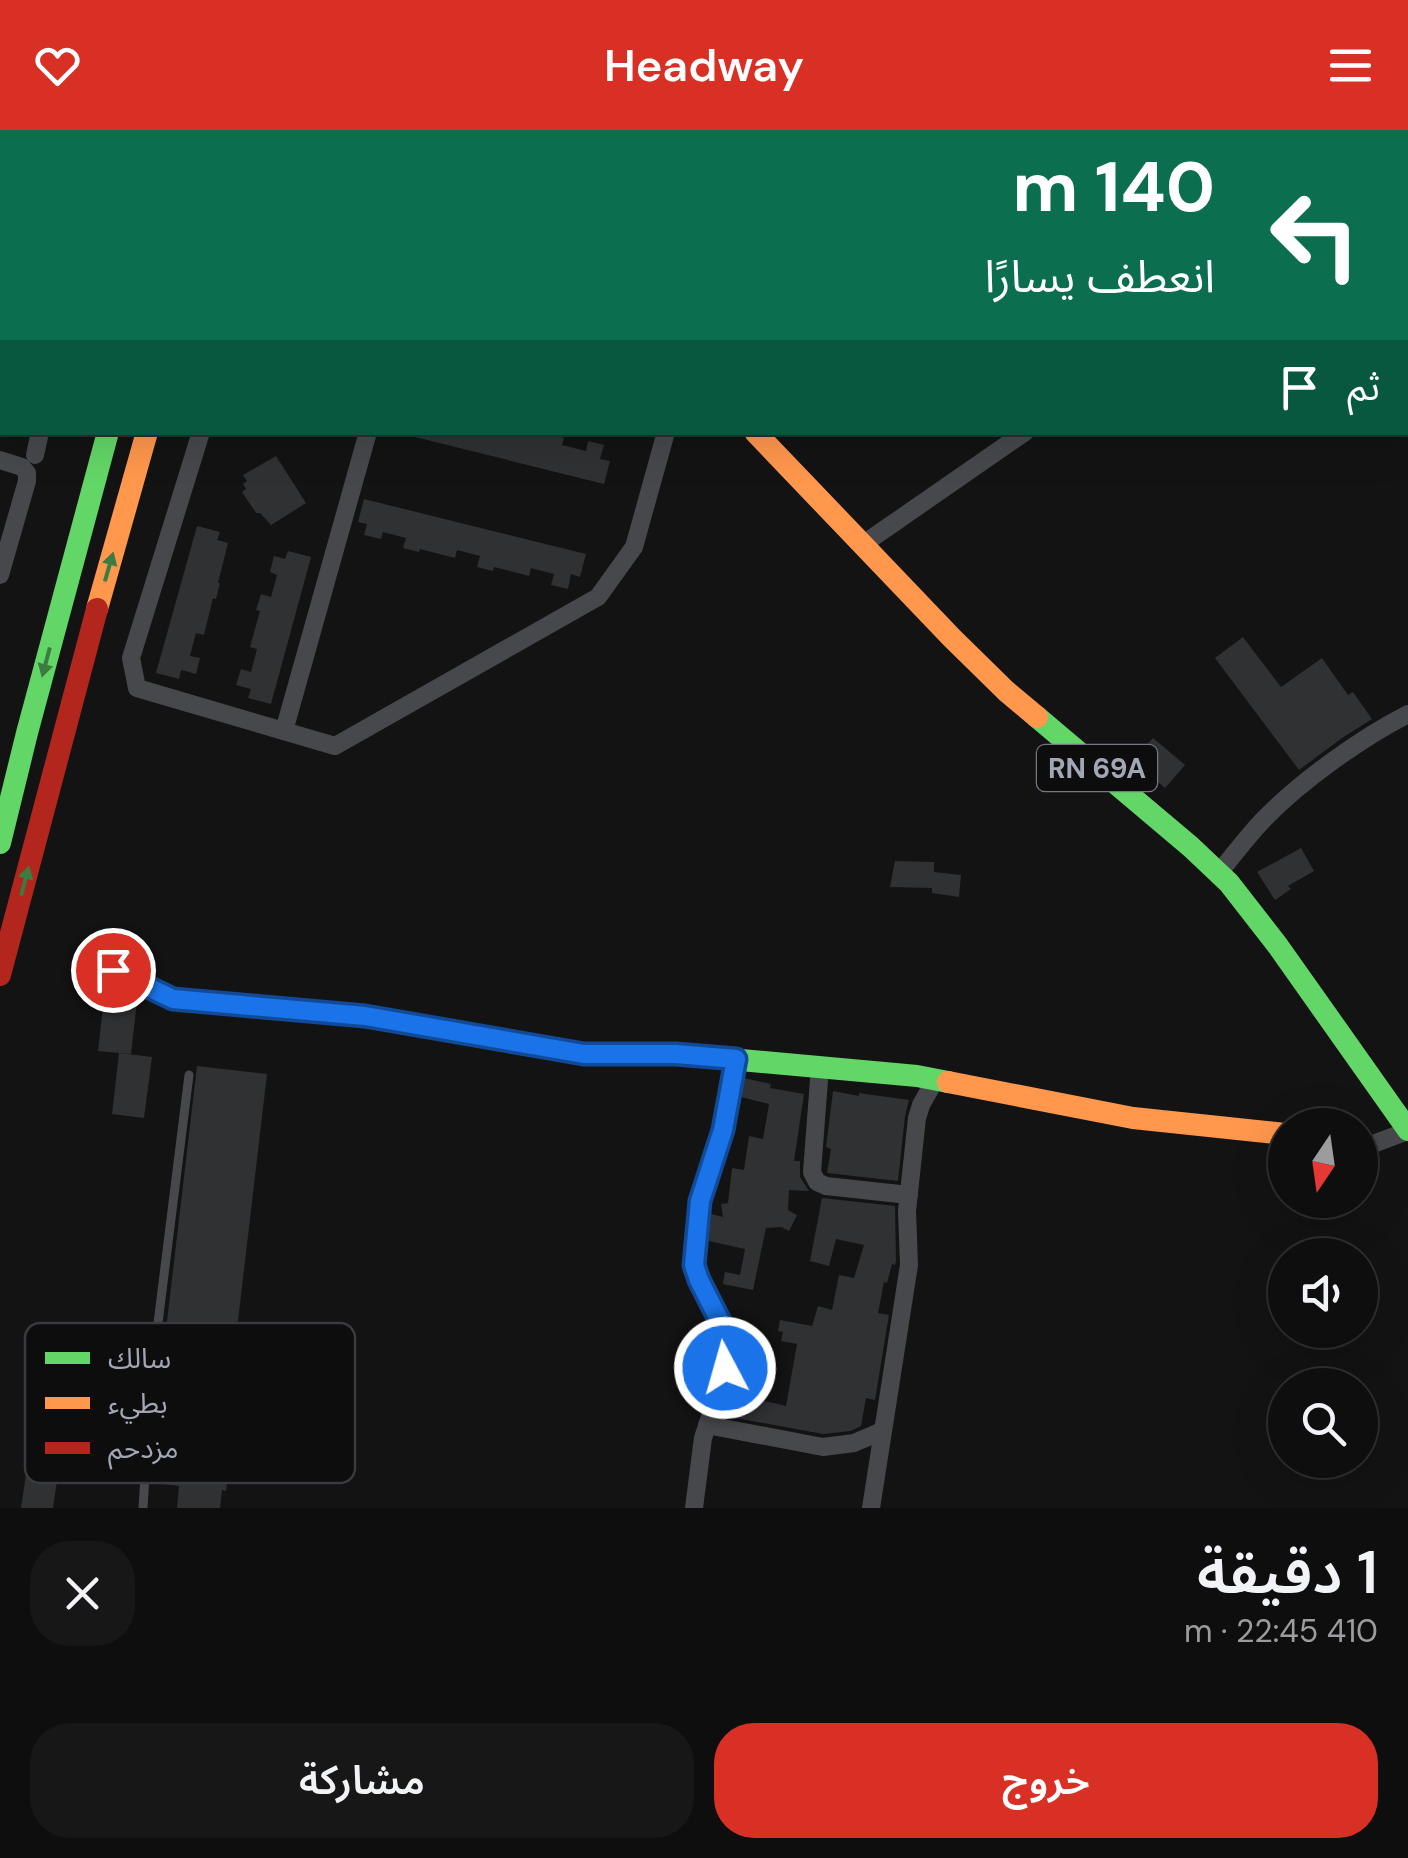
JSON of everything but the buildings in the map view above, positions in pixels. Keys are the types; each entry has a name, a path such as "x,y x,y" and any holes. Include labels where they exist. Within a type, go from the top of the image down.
{"main road":[{"path":"0,843 107,435"},
{"path":"0,975 145,435"},
{"name":"RN 69A","path":"757,435 1006,691 1191,847 1229,884 1278,946 1408,1130"},
{"path":"113,970 173,999 365,1016 584,1054 676,1054 935,1080 1133,1118 1268,1132"}],"street":[{"path":"35,455 39,435"},
{"path":"200,435 131,658 137,688 335,746 598,597 634,547 661,435"},
{"path":"284,731 367,435"},
{"path":"862,545 1021,435"},
{"path":"0,460 22,468 28,473 28,480 0,575"},
{"path":"1218,873 1296,790 1376,730 1408,714"},
{"path":"694,1508 702,1445 722,1382 726,1355 723,1327 694,1265 698,1215 723,1130 736,1059"},
{"path":"820,1067 814,1178 826,1186 909,1195"},
{"path":"871,1508 908,1265 907,1219 917,1118 935,1080"},
{"path":"1378,1142 1408,1130"},
{"path":"707,1425 823,1447 854,1443 882,1431"}],"lane":[{"path":"157,1323 189,1075"},
{"path":"144,1508 145,1483"}],"traffic: fast":[{"path":"0,843 107,435"},
{"path":"1037,717 1229,883 1408,1130"},
{"path":"113,970 173,999 365,1016 584,1054 675,1054 948,1082"}],"traffic: slow":[{"path":"97,609 146,435"},
{"path":"758,435 952,638 1037,717"},
{"path":"948,1082 1133,1118 1268,1132"}],"traffic: jam":[{"path":"0,975 97,609"}],"route":[{"path":"113,970 173,999 365,1016 584,1054 676,1054 736,1059 719,1146 700,1201 694,1265 723,1327 725,1368"}]}
